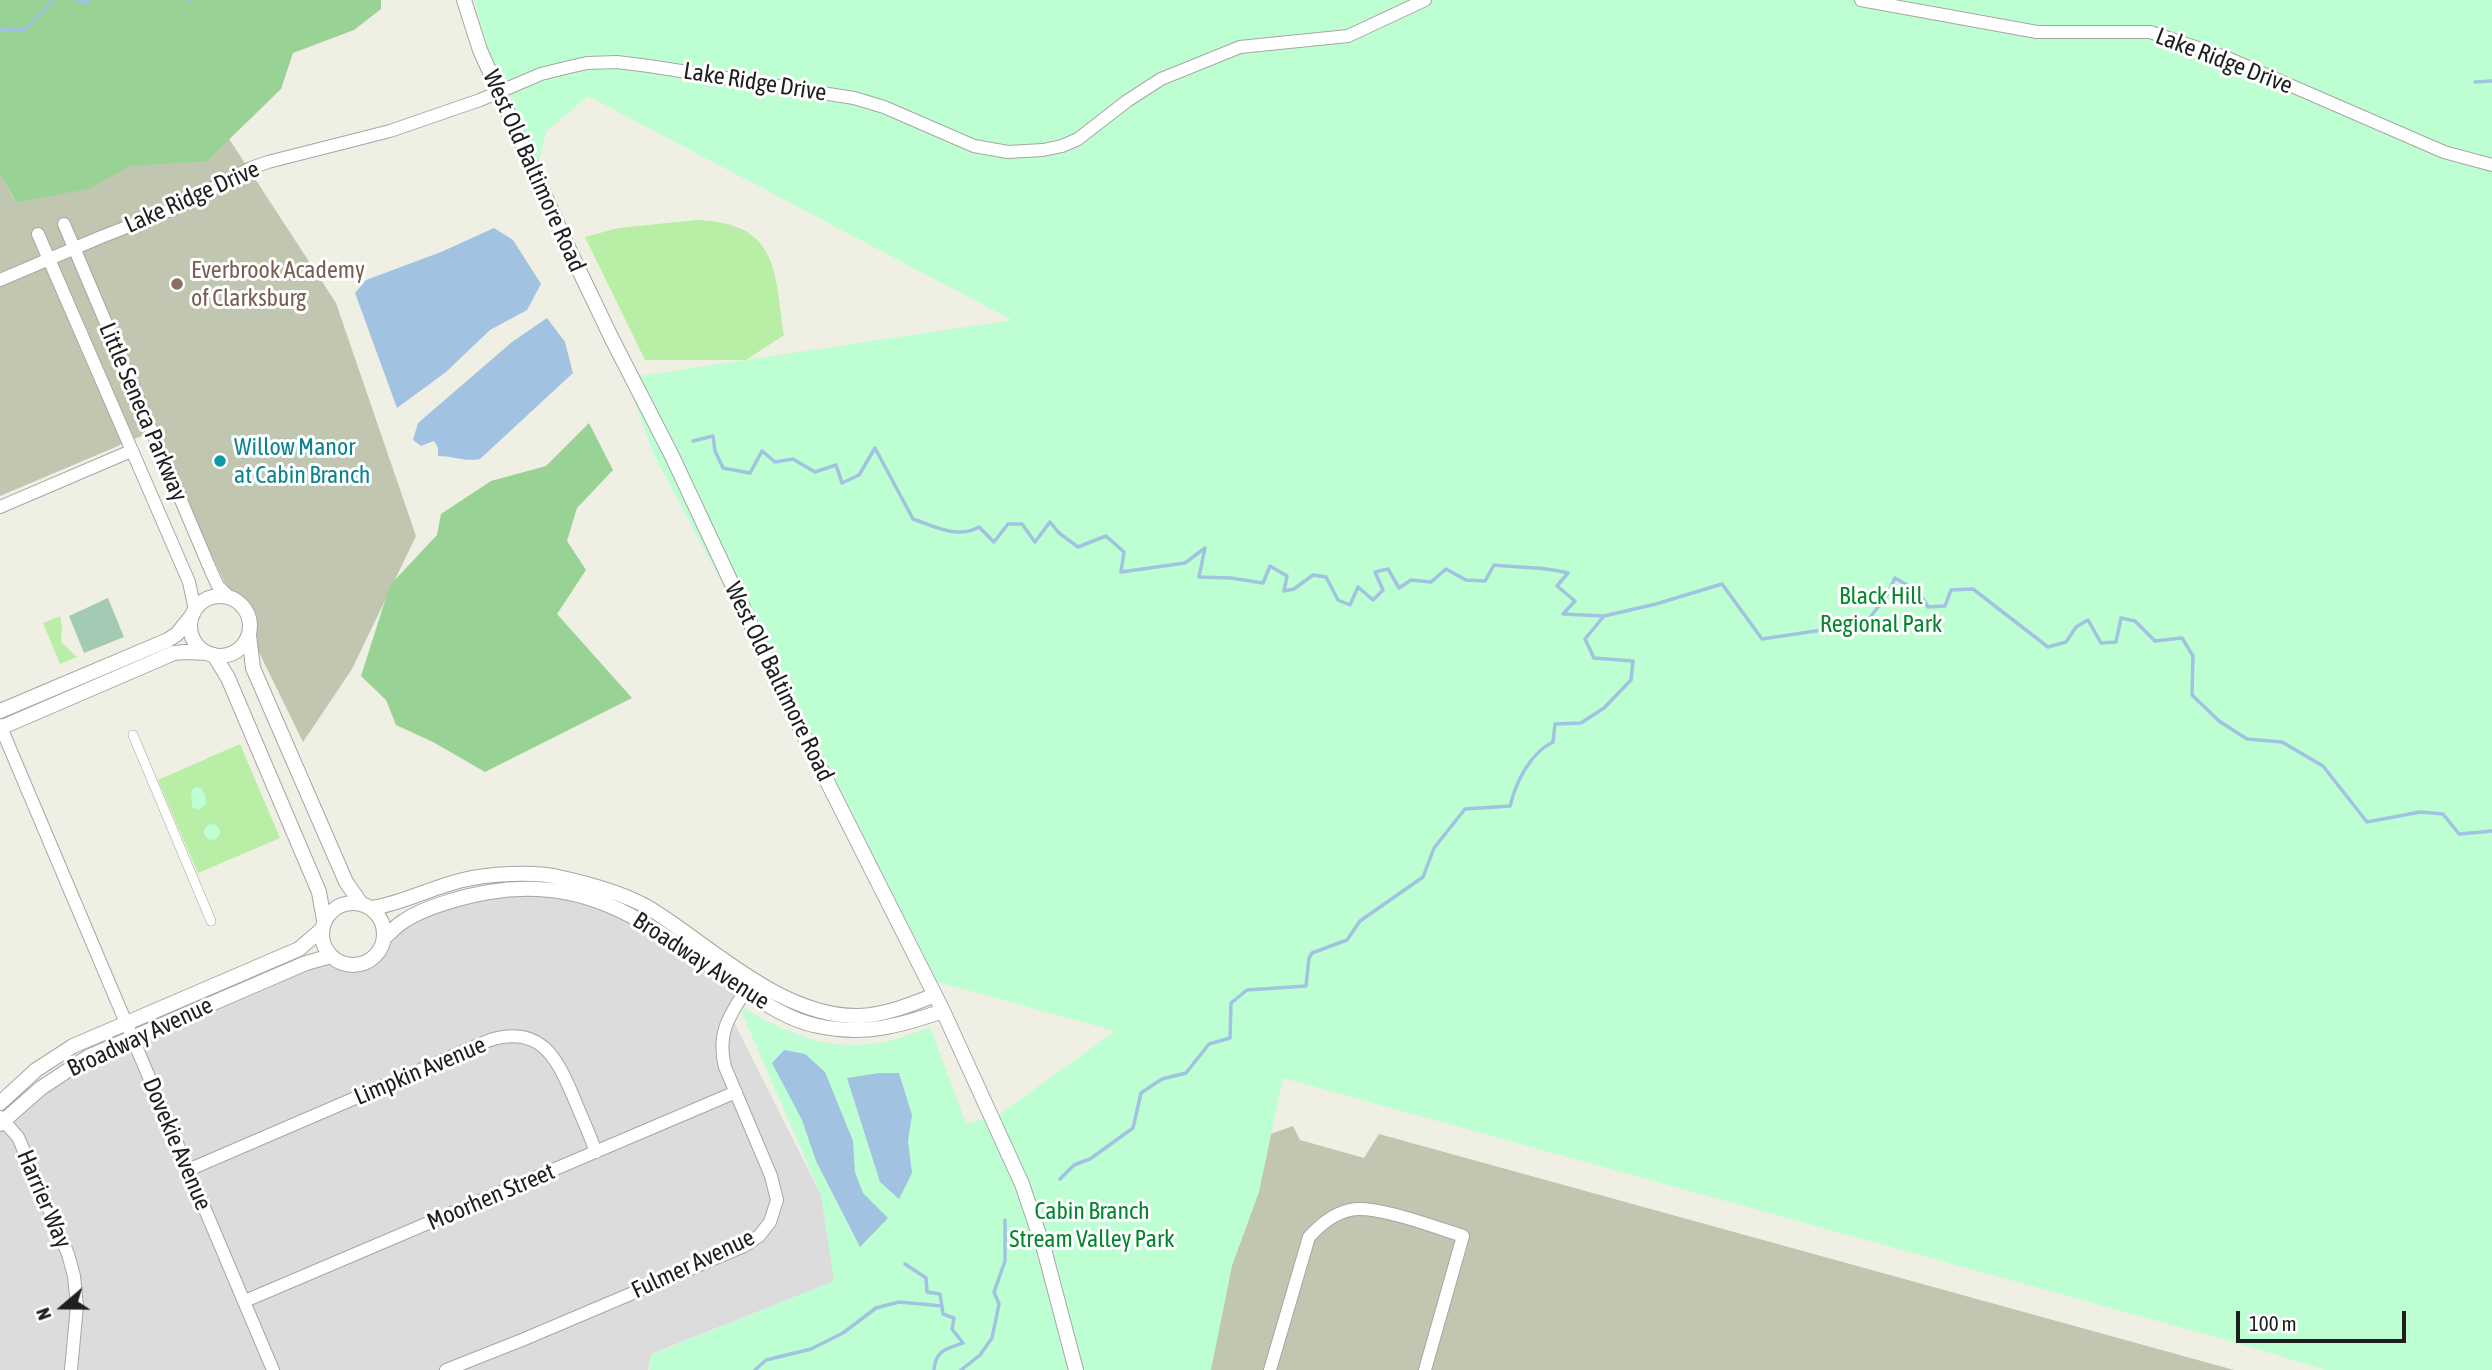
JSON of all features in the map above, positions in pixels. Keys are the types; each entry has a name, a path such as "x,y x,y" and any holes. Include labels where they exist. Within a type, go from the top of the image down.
{"street":[{"name":"West Old Baltimore Road","path":"464,0 480,50 589,292 672,456 790,708 943,1011 1022,1184 1044,1249 1076,1370"},
{"name":"Lake Ridge Drive","path":"0,280 173,209 251,168 390,131 541,74 587,63 617,62 854,98 884,107 974,146 1008,152 1043,150 1078,139 1161,79 1240,47 1348,36 1425,0"},
{"name":"Lake Ridge Drive","path":"1861,0 2037,32 2150,32 2225,57 2444,152 2492,165"},
{"name":"Little Seneca Parkway","path":"64,224 211,571 218,586 229,597"},
{"name":"Little Seneca Parkway","path":"37,233 189,582 194,612"},
{"path":"0,507 131,451"},
{"path":"0,711 168,640 177,634 194,612 210,598 229,597 242,605 250,620 253,668 346,882 380,917 384,938 376,955 369,961 348,965 331,957 321,940 323,925 319,892 228,678 211,654 195,641 191,632 194,612"},
{"path":"0,727 174,653 232,654 245,643 249,635"},
{"name":"Dovekie Avenue","path":"0,727 273,1370"},
{"path":"133,736 211,921"},
{"name":"Broadway Avenue","path":"366,905 399,903 463,880 508,875 556,876 646,906 749,985 775,1009 796,1020 841,1030 867,1031 895,1026 943,1011"},
{"name":"Broadway Avenue","path":"384,938 405,920 469,895 504,889 545,888 583,895 634,915 749,985 802,1005 842,1015 874,1015 894,1011 935,995"},
{"path":"323,925 332,909 344,903 366,905"},
{"name":"Broadway Avenue","path":"0,1103 36,1070 73,1046 299,949 323,925"},
{"name":"Broadway Avenue","path":"1,1121 57,1076 88,1057 306,963 331,957"},
{"name":"Fulmer Avenue","path":"446,1370 744,1245 759,1236 771,1222 777,1200 771,1176 721,1052 725,1025 749,985"},
{"name":"Limpkin Avenue","path":"188,1170 490,1040 512,1036 545,1046 556,1059 596,1152"},
{"name":"Moorhen Street","path":"245,1301 736,1092"},
{"name":"Harrier Way","path":"1,1121 18,1137 68,1254 74,1276 77,1306 71,1370"},
{"path":"1270,1370 1309,1237 1323,1222 1352,1209 1370,1209 1463,1236 1425,1370"}],"shaded area":[{"path":"222,128 336,303 416,536 352,669 303,742 151,432 0,496 0,174 15,201"},
{"path":"108,598 124,637 84,653 69,616"},
{"path":"469,895 583,895 746,991 731,1016 821,1195 835,1281 651,1354 648,1370 0,1370 0,1124 57,1076 331,956 348,965 369,961 376,955 384,938"},
{"path":"1293,1126 1300,1140 1364,1158 1379,1134 2234,1370 1188,1370 1196,1161"}],"green space":[{"path":"0,0 381,0 381,9 354,30 293,53 281,89 207,161 130,166 88,189 16,202 0,174"},
{"name":"Black Hill Regional Park","path":"474,0 2492,0 2492,1370 2325,1370 2244,1345 1283,1078 1259,1192 1232,1266 1211,1370 649,1370 651,1355 834,1281 821,1195 739,1006 793,1033 828,1043 847,1045 889,1041 930,1027 966,1123 996,1117 1115,1031 934,981 913,934 817,761 654,455 626,378 1012,320 588,96 546,132 537,171 491,60"},
{"path":"697,220 724,223 744,230 758,241 768,254 778,290 784,335 746,360 645,360 585,237 618,228"},
{"path":"589,423 613,470 577,508 567,541 586,570 557,614 632,698 485,772 433,742 396,725 386,700 361,676 390,585 437,535 441,514 491,481 546,466"},
{"path":"60,616 61,642 77,657 60,664 43,623"},
{"path":"240,744 280,838 198,873 158,780"},
{"path":"195,787 201,788 205,795 206,804 198,810 192,807 191,791"},
{"path":"209,824 215,824 220,832 218,838 209,840 204,835 204,829"}],"water":[{"path":"494,228 513,240 541,284 527,310 490,330 446,372 397,408 355,293 366,280 441,252"},
{"path":"547,318 565,342 573,373 480,459 438,456 434,441 421,446 413,440 418,423 512,342"},
{"path":"784,1050 805,1054 825,1072 853,1141 855,1172 863,1193 888,1218 860,1247 816,1161 802,1120 772,1063"},
{"path":"899,1073 912,1115 908,1141 912,1173 899,1199 880,1182 847,1078"}],"waterway":[{"path":"0,30 25,29 54,0"},
{"path":"78,0 86,3 89,0"},
{"path":"2475,82 2492,81"},
{"path":"693,441 713,436 715,451 723,468 750,473 762,451 775,462 793,459 815,472 836,465 842,483 859,475 875,448 913,519 938,528 963,532 979,527 994,542 1008,524 1022,524 1035,542 1050,522 1059,533 1078,547 1106,536 1124,552 1121,572 1185,563 1205,548 1199,577 1263,583 1270,566 1287,576 1284,591 1294,589 1313,575 1326,577 1338,600 1350,605 1358,587 1373,600 1383,590 1375,572 1388,569 1399,588 1411,580 1431,582 1446,569 1466,580 1485,581 1494,565 1568,573 1557,586 1575,601 1563,614 1604,616 1722,584 1762,639 1829,629 1860,631 1887,595 1895,578 1919,592 1928,607 1945,606 1951,590 1973,589 2048,647 2066,642 2076,627 2088,620 2101,643 2116,642 2121,618 2135,621 2155,641 2182,638 2193,656 2192,695 2219,721 2247,739 2282,742 2323,766 2367,822 2420,812 2443,814 2459,834 2492,831"},
{"path":"1060,1179 1074,1165 1090,1159 1133,1128 1141,1093 1162,1079 1186,1073 1209,1044 1230,1038 1231,1003 1247,990 1306,986 1312,953 1347,940 1360,921 1423,877 1434,848 1465,809 1510,806 1525,769 1537,753 1553,742 1555,724 1581,723 1604,708 1631,680 1633,661 1594,658 1585,639 1604,616"},
{"path":"961,1370 980,1355 992,1338 999,1304 994,1292 1005,1261 1005,1220"},
{"path":"905,1264 926,1278 927,1292 940,1294 943,1314 954,1318 952,1329 963,1343 939,1354 934,1370"},
{"path":"755,1370 766,1360 811,1349 843,1333 876,1308 899,1302 942,1306"}],"place":[{"name":"Everbrook Academy of Clarksburg","path":"177,284"},
{"name":"Willow Manor at Cabin Branch","path":"220,461"}],"park label":[{"name":"Cabin Branch Stream Valley Park","path":"1092,1225"}]}
